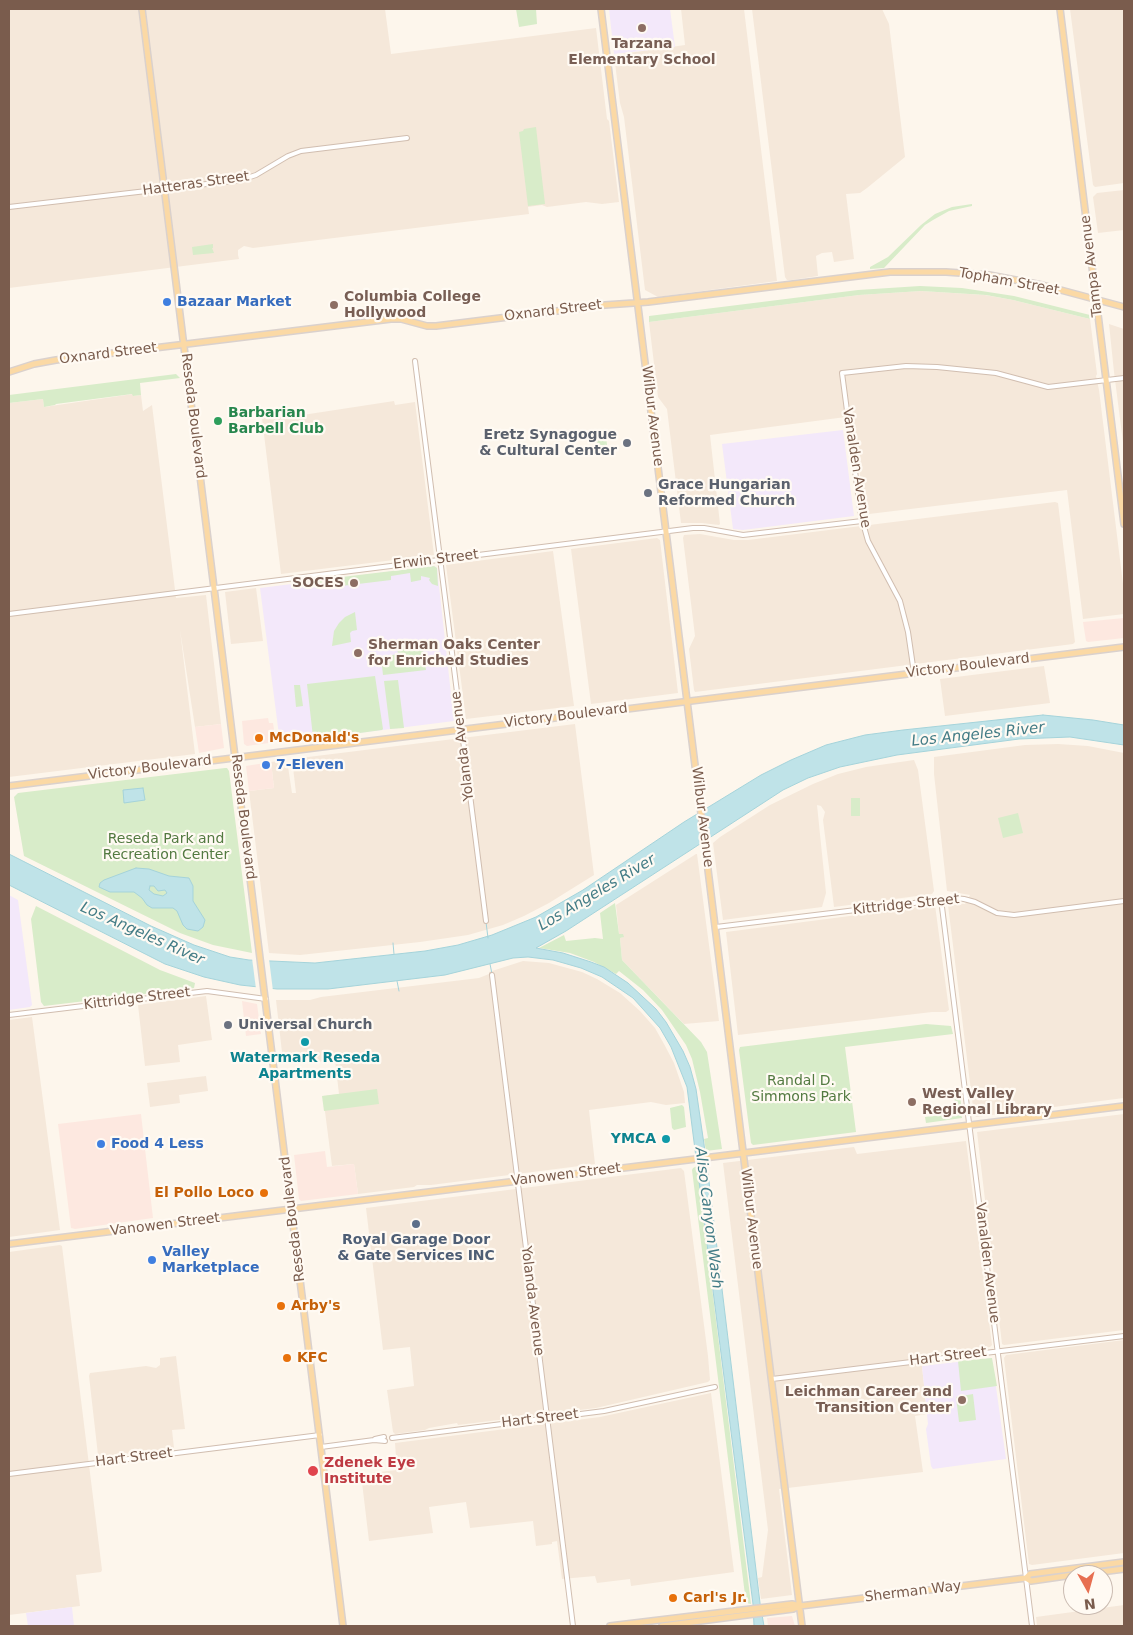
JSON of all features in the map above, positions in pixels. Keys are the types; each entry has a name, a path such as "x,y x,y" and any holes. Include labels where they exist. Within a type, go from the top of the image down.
{"main road":[{"name":"Reseda Boulevard","path":"142,9 344,1626"},
{"name":"Wilbur Avenue","path":"601,9 802,1626"},
{"name":"Tampa Avenue","path":"1060,9 1124,524"},
{"name":"Topham Street","path":"862,275 910,271 974,274 1042,285 1124,307"},
{"name":"Oxnard Street","path":"9,372 34,364 56,360 391,319 401,319 433,326 862,275"},
{"name":"Victory Boulevard","path":"9,786 1124,647"},
{"name":"Vanowen Street","path":"9,1244 1124,1106"},
{"name":"Sherman Way","path":"1026,1578 1030,1574 1124,1562"},
{"name":"Sherman Way","path":"662,1626 764,1610 793,1610 800,1606 1026,1578 1031,1580 1063,1577"},
{"name":"Sherman Way","path":"610,1626 750,1612"},
{"path":"686,1617 687,1623"}],"street":[{"name":"Hatteras Street","path":"9,207 249,178 265,171 288,156 301,151 407,138"},
{"name":"Yolanda Avenue","path":"415,362 486,921"},
{"name":"Vanalden Avenue","path":"914,673 908,632 900,601 868,542 862,521 842,373 906,366 937,366 996,373 1048,388 1106,381"},
{"path":"1106,381 1124,378"},
{"name":"Erwin Street","path":"9,614 698,528 744,535 862,521"},
{"name":"Vanalden Avenue","path":"941,899 1032,1626"},
{"name":"Kittridge Street","path":"716,927 941,899 964,899 996,913 1014,915 1124,901"},
{"name":"Yolanda Avenue","path":"492,975 573,1626"},
{"name":"Kittridge Street","path":"9,1015 207,991 265,997"},
{"name":"Hart Street","path":"772,1380 1124,1336"},
{"name":"Hart Street","path":"392,1438 604,1411 715,1386"},
{"name":"Hart Street","path":"9,1474 320,1435"},
{"path":"321,1447 385,1439"}],"shaded area":[{"path":"9,9 385,9 391,54 596,28 619,202 602,204 586,202 547,207 542,205 528,207 529,214 253,248 244,246 238,250 239,259 9,288"},
{"name":"Tarzana Elementary School","path":"609,9 670,9 675,47 614,54"},
{"path":"681,9 744,9 777,281 658,297 645,290 624,117 620,103 614,55 685,45"},
{"path":"752,9 882,9 889,24 905,157 860,193 846,194 854,259 834,262 832,252 822,253 816,256 818,276 792,280 787,280 785,277"},
{"path":"1070,9 1124,9 1124,183 1095,187 1093,185"},
{"path":"1124,190 1124,230 1098,233 1093,197 1097,193"},
{"path":"921,291 985,295 1090,319 1124,592 1124,614 1083,619 1067,490 869,514 864,509 853,416 710,435 720,524 681,523 667,409 658,397 649,322 859,295"},
{"path":"1109,324 1124,329 1124,450 1114,372"},
{"path":"133,394 133,396 141,395 143,411 152,405 176,598 206,595 221,724 195,727 180,630 195,754 9,777 9,403 43,399 44,407"},
{"path":"394,401 395,405 415,402 434,555 281,574 262,418 295,413 296,416"},
{"path":"843,430 854,516 743,530 733,529 722,444"},
{"path":"1058,503 1075,642 1073,644 695,692 689,649 695,636 684,535 700,534 734,540 748,540"},
{"path":"657,538 660,540 678,693 591,704 571,549"},
{"path":"553,551 574,706 466,719 446,565"},
{"name":"Sherman Oaks Center for Enriched Studies","path":"434,566 437,568 454,721 280,743 260,588"},
{"path":"256,588 263,641 231,644 225,592"},
{"path":"1124,618 1124,638 1086,641 1083,622"},
{"path":"1044,666 1050,703 945,716 940,679"},
{"path":"268,718 269,723 273,723 276,742 247,746 244,744 242,721"},
{"path":"221,724 224,748 199,753 195,727"},
{"path":"575,724 594,875 524,916 503,925 468,935 300,955 269,953 249,791 274,788 271,762 287,760 292,793 296,793 292,759"},
{"path":"1058,744 1088,746 1124,753 1124,1098 976,1117 974,1115 948,905 954,903 965,904 970,895 947,891 934,774 934,757 1025,745"},
{"path":"914,760 918,770 934,891 932,894 834,907 823,820 825,812 821,806 817,805 826,893 822,907 723,920 713,843 720,837 770,805 838,774 866,767"},
{"path":"271,762 274,788 249,791 246,766"},
{"path":"696,854 719,1021 684,1024 622,960 620,938 623,937 619,934 616,905"},
{"path":"9,895 18,900 32,1005 30,1007 9,1010"},
{"path":"935,905 949,1010 946,1012 932,1012 738,1035 726,932"},
{"path":"523,961 549,963 582,972 620,993 655,1028 674,1063 684,1092 685,1103 666,1105 651,1102 589,1110 595,1164 431,1185 417,1185 414,1187 358,1194 354,1164 332,1166 323,1096 339,1094 335,1060 318,1062 317,1057 283,1061 276,1000 310,1000 321,997 479,978 489,974 489,972"},
{"path":"206,996 212,1040 178,1045 180,1062 145,1066 138,1005"},
{"path":"242,1001 257,1004 261,1034 246,1036"},
{"path":"32,1017 60,1230 9,1237 9,1020"},
{"path":"206,1076 208,1091 179,1095 180,1103 150,1107 147,1083"},
{"path":"141,1114 153,1218 71,1228 58,1124"},
{"path":"1124,1114 1124,1330 1002,1344 977,1132"},
{"path":"966,1141 992,1345 990,1347 921,1356 927,1414 915,1416 923,1472 779,1489 792,1595 761,1599 758,1578 762,1577 768,1530 723,1163 854,1147 857,1154"},
{"path":"325,1151 327,1167 354,1164 358,1194 301,1201 299,1199 294,1155"},
{"path":"681,1168 684,1171 708,1356 710,1380 708,1382 596,1408 458,1425 457,1423 395,1434 393,1432 387,1390 414,1386 410,1347 383,1350 366,1208"},
{"path":"62,1246 102,1570 101,1572 76,1575 80,1606 9,1615 9,1252"},
{"path":"1124,1340 1124,1553 1029,1564 1004,1358 1006,1355"},
{"path":"176,1356 185,1429 172,1430 174,1448 100,1457 98,1455 90,1373 146,1366 156,1368 160,1365 160,1358"},
{"name":"Leichman Career and Transition Center","path":"992,1358 1006,1459 933,1469 926,1429 928,1424 922,1366"},
{"path":"711,1393 734,1572 631,1586 630,1579 597,1583 595,1576 562,1579 557,1541 552,1542 552,1544 536,1546 533,1521 470,1528 466,1502 429,1507 433,1533 369,1541 361,1474 397,1470 395,1443 600,1417"},
{"path":"1124,1605 1124,1626 1037,1626 1036,1617 1063,1613 1063,1615 1113,1615 1113,1606"},
{"path":"72,1607 74,1626 28,1626 26,1613"},
{"path":"792,1616 795,1626 768,1626 767,1618"}],"green space":[{"path":"516,9 536,9 537,24 519,27"},
{"path":"536,127 545,204 528,206 519,132"},
{"path":"972,204 972,206 949,211 925,225 884,268 870,269 870,267 888,257 935,214 952,207"},
{"path":"213,244 214,253 193,255 192,247"},
{"path":"920,286 962,288 1014,296 1090,315 1090,319 986,295 921,291 859,295 649,322 649,316 858,290"},
{"path":"176,374 180,378 140,383 141,395 133,396 132,394 44,407 43,399 9,403 9,395"},
{"path":"606,436 607,445 596,446 595,437"},
{"path":"434,566 437,568 438,586 432,584 429,580 430,578 421,576 421,580 411,582 410,573 391,576 391,580 325,588 317,580"},
{"path":"355,612 357,630 350,633 351,642 332,646 334,631 339,623 345,617"},
{"path":"422,643 426,670 383,675 381,657 398,654 397,646"},
{"path":"375,676 382,730 316,739 313,737 307,684"},
{"path":"398,680 404,728 390,729 384,681"},
{"path":"294,685 300,685 303,706 296,707"},
{"name":"Reseda Park and Recreation Center","path":"227,768 229,771 252,953 213,945 180,933 24,856 14,797 18,793"},
{"path":"851,798 860,798 860,816 851,816"},
{"path":"1018,813 1023,833 1003,838 998,818"},
{"path":"615,903 619,934 623,934 624,937 620,938 622,960 701,1042 707,1052 722,1149 706,1151 704,1139 708,1138 692,1059 686,1045 662,1010 643,990 619,971 616,974 594,962 570,953 539,948 564,935 566,941 603,939 600,913"},
{"path":"36,906 160,970 195,983 194,988 44,1006 41,1002 31,919"},
{"name":"Randal D. Simmons Park","path":"926,1024 951,1026 953,1034 845,1047 856,1132 753,1145 751,1143 740,1047"},
{"path":"377,1089 379,1104 324,1111 322,1096"},
{"path":"960,1092 962,1118 926,1123 925,1117 956,1113 954,1094"},
{"path":"682,1105 684,1107 686,1127 674,1130 672,1128 670,1108"},
{"path":"697,1166 751,1604 746,1603 692,1170"},
{"path":"992,1358 997,1386 961,1391 958,1361"},
{"path":"973,1394 976,1420 959,1422 956,1397"}],"water":[{"path":"1043,715 1124,725 1124,745 1070,737 1019,739 897,755 840,767 808,778 783,790 566,931 536,948 563,953 591,962 604,967 628,983 656,1009 666,1022 690,1067 696,1089 707,1165 764,1626 754,1626 753,1604 687,1087 671,1047 660,1028 633,998 602,977 581,968 553,960 528,957 513,958 445,975 328,989 277,989 240,985 204,977 165,964 9,885 9,854 151,926 194,945 230,957 249,960 315,963 425,951 458,945 492,935 536,917 583,890 684,822 761,775 826,745 865,735"},
{"path":"143,788 145,800 124,803 123,790"},
{"path":"136,868 149,869 169,876 189,878 193,886 193,901 205,920 203,927 198,931 187,929 183,925 177,911 173,908 152,908 134,892 110,892 99,887 100,883","holes":["150,886 154,886 158,891 165,890 167,893 163,896 154,894 149,890"]}],"pier":[{"path":"252,958 269,959 273,991 256,989"}],"waterway":[{"path":"486,922 488,938"},
{"path":"393,943 394,954"},
{"path":"490,964 492,974"},
{"path":"397,981 399,991"}],"place":[{"name":"Tarzana Elementary School","path":"642,28"},
{"name":"Bazaar Market","path":"167,302"},
{"name":"Columbia College Hollywood","path":"334,305"},
{"name":"Barbarian Barbell Club","path":"218,421"},
{"name":"Eretz Synagogue & Cultural Center","path":"627,443"},
{"name":"Grace Hungarian Reformed Church","path":"648,493"},
{"name":"SOCES","path":"354,583"},
{"name":"Sherman Oaks Center for Enriched Studies","path":"358,653"},
{"name":"McDonald's","path":"259,738"},
{"name":"7-Eleven","path":"266,765"},
{"name":"Universal Church","path":"228,1025"},
{"name":"Watermark Reseda Apartments","path":"305,1042"},
{"name":"West Valley Regional Library","path":"912,1102"},
{"name":"YMCA","path":"666,1139"},
{"name":"Food 4 Less","path":"101,1144"},
{"name":"El Pollo Loco","path":"264,1193"},
{"name":"Royal Garage Door & Gate Services INC","path":"416,1224"},
{"name":"Valley Marketplace","path":"152,1260"},
{"name":"Arby's","path":"281,1306"},
{"name":"KFC","path":"287,1358"},
{"name":"Leichman Career and Transition Center","path":"962,1400"},
{"name":"Zdenek Eye Institute","path":"313,1471"},
{"name":"Carl's Jr.","path":"673,1598"}],"water label":[{"name":"Los Angeles River","path":"978,735"},
{"name":"Los Angeles River","path":"597,893"},
{"name":"Los Angeles River","path":"142,934"},
{"name":"Aliso Canyon Wash","path":"708,1218"}]}
